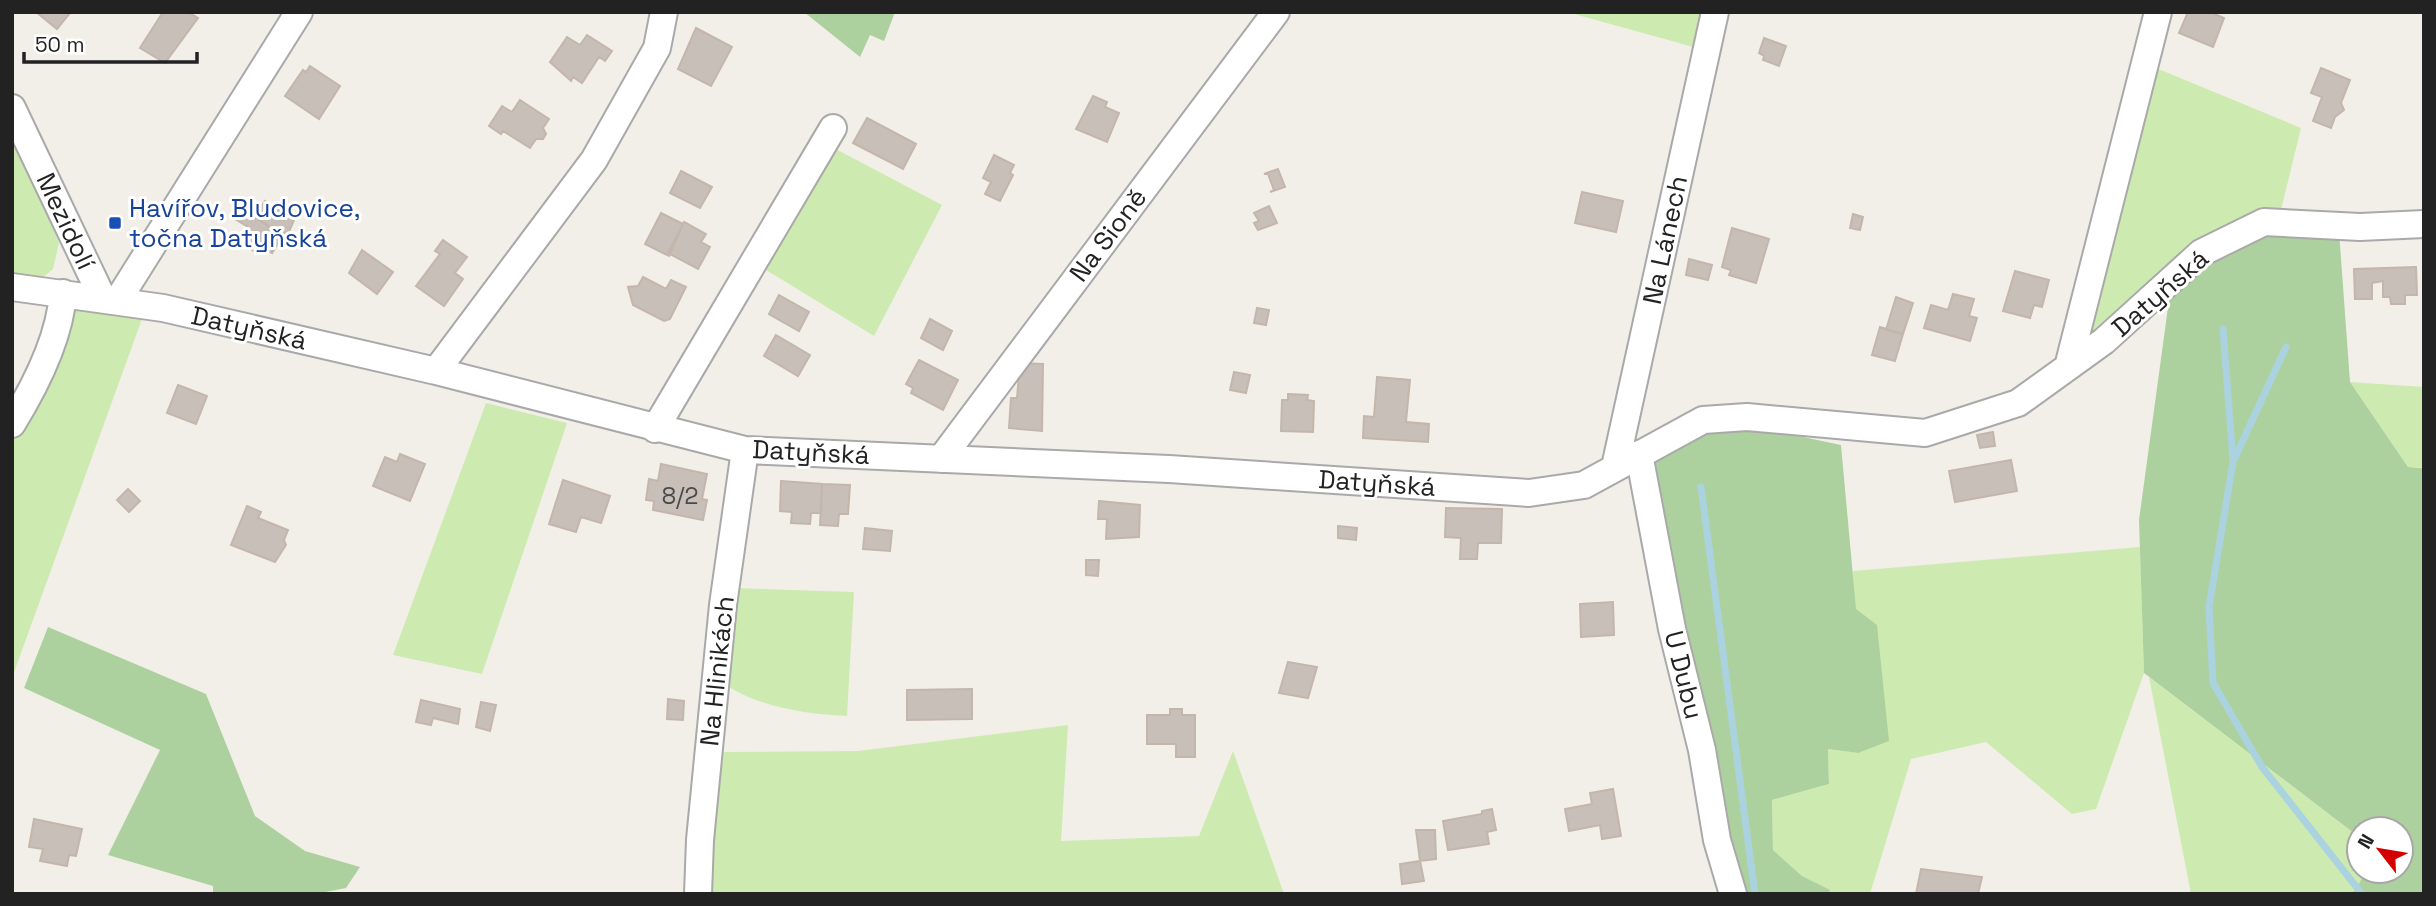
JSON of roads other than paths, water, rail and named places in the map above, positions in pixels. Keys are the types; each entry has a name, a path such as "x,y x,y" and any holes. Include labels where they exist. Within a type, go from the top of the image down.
{"street":[{"path":"110,298 299,12"},
{"path":"436,371 594,160 657,48 664,12"},
{"name":"Na Sioně","path":"941,459 1276,12"},
{"name":"Na Lánech","path":"1615,467 1715,12"},
{"name":"Datyňská","path":"2068,368 2158,12"},
{"name":"Mezidolí","path":"12,108 110,298"},
{"path":"655,429 833,128"},
{"name":"Datyňská","path":"12,287 110,298 436,371 745,450 1169,469 1529,493 1584,485 1703,420 1747,417 1925,433 2018,403 2104,341 2201,253 2264,222 2360,227 2424,224"},
{"path":"12,424 29,397 61,317 63,293"},
{"name":"Na Hlinikách","path":"698,894 700,840 723,606 745,450"},
{"name":"U Dubu","path":"1639,454 1672,629 1702,750 1717,841 1733,894"}],"waterway":[{"path":"2223,329 2233,461"},
{"path":"2286,347 2233,462 2209,607 2213,683 2262,767 2362,894"},
{"path":"1701,487 1755,894"}],"place":[{"name":"Havířov, Bludovice, točna Datyňská","path":"115,223"}]}
